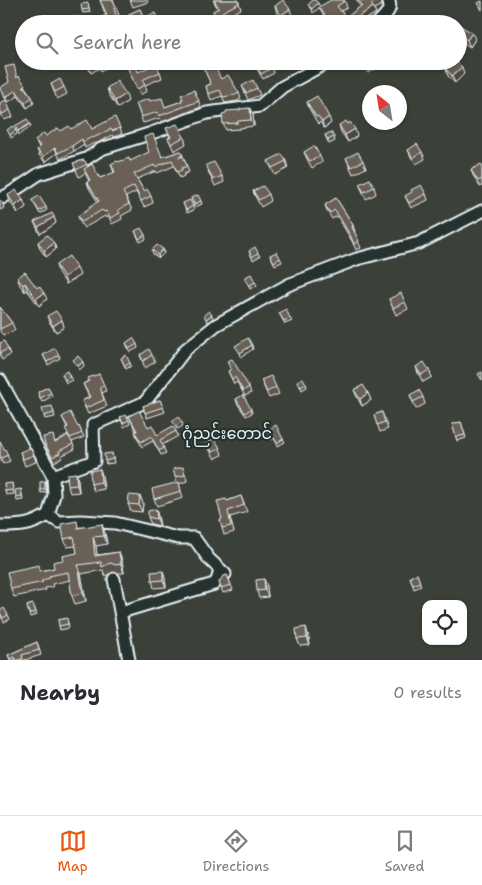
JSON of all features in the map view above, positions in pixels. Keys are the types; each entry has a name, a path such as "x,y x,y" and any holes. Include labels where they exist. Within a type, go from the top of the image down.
{"street":[{"path":"385,15 390,8 388,0"},
{"path":"0,199 40,174 86,159 101,148 149,134 207,113 260,106 282,86 313,70"},
{"path":"53,476 94,461 92,425 144,402 186,349 216,324 288,285 357,259 419,244 482,211"},
{"path":"0,380 53,476 54,495 48,515 35,523 20,526 0,526"},
{"path":"48,515 59,522 81,521 115,524 178,538 194,538 209,559 223,572 214,584 121,612"},
{"path":"114,579 129,660"}],"building":[{"path":"100,0 113,0 116,7 114,8 116,15 107,15"},
{"path":"214,0 238,0 239,3 222,12 224,15 214,15 213,11 219,8"},
{"path":"283,0 290,9 281,15 275,6"},
{"path":"313,0 318,3 312,9 308,5"},
{"path":"331,0 345,1 337,6 344,15 325,15 319,7"},
{"path":"358,0 377,0 371,4 373,7 361,15 350,15 362,5"},
{"path":"482,1 482,10 478,3"},
{"path":"88,3 89,9 82,10 81,4"},
{"path":"140,9 143,15 129,15"},
{"path":"467,30 472,33 467,40"},
{"path":"14,65 17,78 19,76 25,85 23,86 32,97 25,103 16,90 6,97 0,88 9,82 5,67"},
{"path":"129,70 137,70 138,72 142,70 159,70 160,72 142,80 145,85 137,89"},
{"path":"204,70 216,70 221,79 228,75 239,93 223,97 220,90 208,94 206,86 211,84"},
{"path":"259,70 268,70 261,74"},
{"path":"447,70 459,70 452,76"},
{"path":"60,79 64,87 55,92 51,84"},
{"path":"253,80 257,88 246,93 242,86"},
{"path":"117,81 126,94 115,101 107,88"},
{"path":"194,90 199,101 159,116 158,112 141,117 136,103 162,98 165,107 182,101 181,95"},
{"path":"317,96 329,117 322,122 318,116 316,117 307,102"},
{"path":"6,100 10,110 2,114 0,103"},
{"path":"250,108 251,120 223,124 222,114 226,113 226,111"},
{"path":"115,117 120,128 112,131 111,129 83,142 82,139 58,153 55,148 43,157 37,149 40,146 35,140 44,133 46,136 58,128 61,131 69,126 71,129 87,120 92,129"},
{"path":"27,119 30,124 18,131 15,126"},
{"path":"346,121 348,124 350,122 355,129 345,135 339,125"},
{"path":"177,124 184,137 171,144 168,138 171,137 166,128"},
{"path":"12,126 16,130 10,135 7,130"},
{"path":"331,132 334,137 328,140 325,135"},
{"path":"153,134 162,157 181,151 182,155 178,158 183,156 187,166 177,172 172,160 155,167 154,165 134,174 144,191 147,189 151,196 141,201 134,186 123,192 129,204 118,210 120,213 110,218 106,211 102,210 82,222 78,216 99,201 87,182 90,180 84,169 92,164 100,178 115,172 111,164 129,158 130,161 149,152 144,137"},
{"path":"417,144 422,152 413,158 408,150"},
{"path":"314,146 320,156 310,161 304,152"},
{"path":"358,152 363,161 351,167 346,158"},
{"path":"282,154 286,161 272,168 268,161"},
{"path":"84,160 87,164 76,170 73,163"},
{"path":"214,162 222,176 213,180 206,165"},
{"path":"481,164 482,179 478,181 471,170"},
{"path":"370,179 374,187 364,192 359,184"},
{"path":"421,185 426,194 409,203 405,196 412,192 411,190"},
{"path":"263,186 269,194 259,200 253,191"},
{"path":"16,190 23,200 15,206 8,195"},
{"path":"198,195 201,201 194,204 191,198"},
{"path":"39,196 46,207 39,211 32,200"},
{"path":"336,198 353,225 352,227 359,241 354,244 335,210 330,213 325,205"},
{"path":"190,200 193,206 186,210 183,203"},
{"path":"52,213 54,217 38,227 34,222"},
{"path":"141,228 145,235 139,239 135,231"},
{"path":"47,235 54,243 44,251 38,242"},
{"path":"157,245 163,249 158,255 152,250"},
{"path":"255,247 258,253 252,257 249,251"},
{"path":"277,252 280,258 274,262 270,255"},
{"path":"69,256 77,268 64,277 56,265"},
{"path":"25,272 37,288 39,286 44,293 36,299 25,283 23,285 17,278"},
{"path":"251,274 255,282 249,286 244,278"},
{"path":"401,293 405,302 393,308 389,299"},
{"path":"0,307 12,323 0,329"},
{"path":"286,309 290,318 284,321 279,313"},
{"path":"56,311 62,320 53,326 47,316"},
{"path":"209,311 212,315 206,319 204,315"},
{"path":"133,338 137,344 129,349 126,343"},
{"path":"248,338 252,345 240,353 235,346"},
{"path":"4,341 8,349 0,353 0,343"},
{"path":"55,348 59,355 47,362 43,355"},
{"path":"149,349 152,355 143,361 140,355"},
{"path":"126,355 130,363 125,366 121,358"},
{"path":"78,356 83,362 78,366 73,360"},
{"path":"232,359 249,387 243,391 235,377 232,379 228,371 231,369 227,361"},
{"path":"424,362 429,370 421,375 416,367"},
{"path":"67,371 70,377 65,380 62,374"},
{"path":"482,372 482,380 478,374"},
{"path":"99,374 104,385 100,387 104,400 86,408 82,401 90,397 83,384 89,381 88,378"},
{"path":"271,376 276,387 267,392 261,380"},
{"path":"303,378 306,384 301,387 297,381"},
{"path":"363,385 368,393 360,399 354,390"},
{"path":"48,387 51,393 40,398 38,392"},
{"path":"419,390 423,397 413,402 410,395"},
{"path":"243,395 251,409 245,413 236,399"},
{"path":"160,400 163,407 145,413 143,406"},
{"path":"52,406 54,413 44,416 42,408"},
{"path":"139,411 148,427 152,425 157,435 173,426 176,431 160,440 164,448 159,451 151,436 141,442 135,432 137,431 129,416"},
{"path":"70,412 82,433 70,438 65,428 68,427 62,417"},
{"path":"382,412 385,422 377,425 374,415"},
{"path":"126,415 129,420 123,423 120,417"},
{"path":"178,417 182,422 176,426 172,421"},
{"path":"461,422 465,435 456,437 452,424"},
{"path":"276,425 283,439 277,443 267,431"},
{"path":"53,435 55,443 68,435 73,444 52,457 43,437"},
{"path":"214,438 220,448 212,452 207,442"},
{"path":"0,441 8,455 1,458 0,457"},
{"path":"30,448 34,455 23,459 20,452"},
{"path":"112,453 113,459 105,461 104,454"},
{"path":"183,467 185,475 175,477 173,469"},
{"path":"100,469 101,482 91,484 90,471"},
{"path":"76,473 77,485 68,486 67,474"},
{"path":"45,481 45,489 40,489 40,482"},
{"path":"179,482 181,491 154,499 152,489"},
{"path":"12,483 13,490 5,491 4,484"},
{"path":"21,489 22,496 16,497 15,490"},
{"path":"129,495 140,496 139,505 128,504"},
{"path":"241,496 244,505 228,511 231,526 222,528 220,520 222,519 217,501 226,499 227,501"},
{"path":"156,509 157,519 148,517 148,511"},
{"path":"77,521 78,528 102,524 104,536 93,537 95,556 119,552 121,564 110,563 102,567 101,562 78,565 83,593 72,596 68,572 49,576 50,578 42,580 43,582 11,589 7,572 39,565 40,571 54,568 53,562 63,560 62,556 77,553 74,537 64,539 61,524"},
{"path":"163,571 163,580 152,581 151,572"},
{"path":"417,574 420,582 413,585 410,577"},
{"path":"227,575 231,585 221,588 219,582 223,576"},
{"path":"264,579 265,590 257,591 256,580"},
{"path":"33,604 36,612 29,614 27,606"},
{"path":"4,608 8,615 3,618 0,611"},
{"path":"67,618 68,624 59,626 58,620"},
{"path":"306,627 307,638 297,639 296,629"},
{"path":"37,642 39,650 22,655 23,658 19,660 16,660 15,657 10,659 8,655"}],"district":[{"name":"ဂုံညင်းတောင်","path":"227,433"}]}
